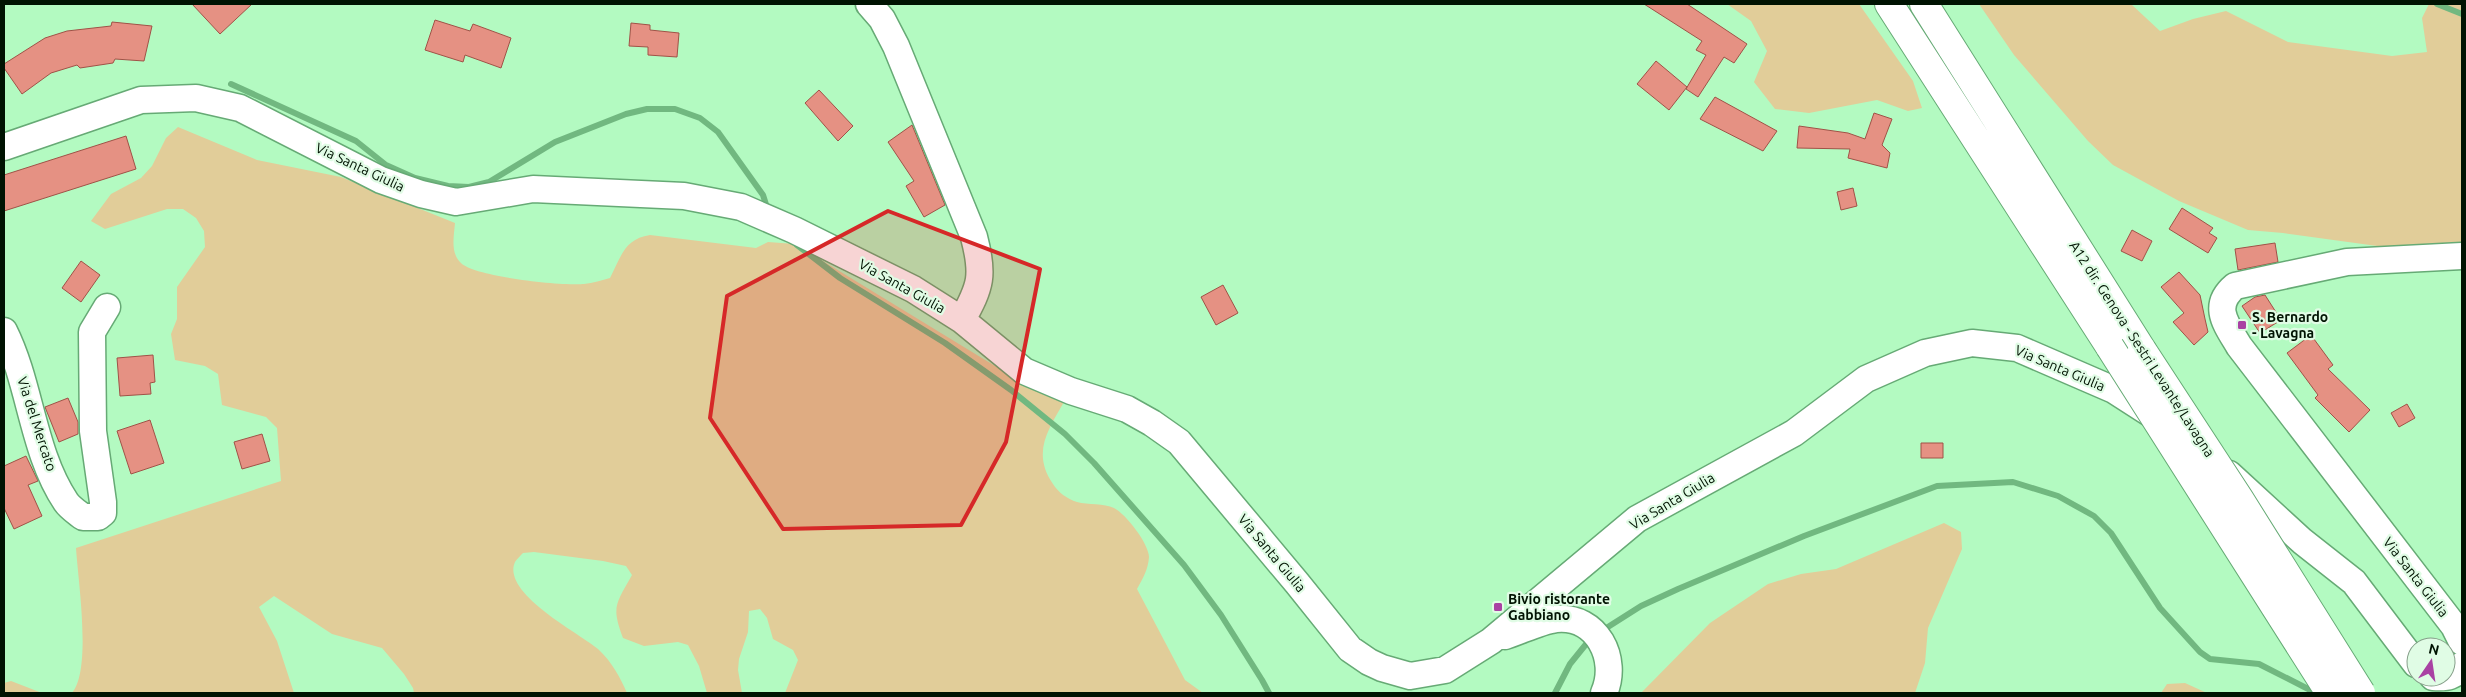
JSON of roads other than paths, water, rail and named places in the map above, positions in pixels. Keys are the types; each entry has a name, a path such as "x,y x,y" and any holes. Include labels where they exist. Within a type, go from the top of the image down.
{"highway":[{"path":"1890,4 2330,693"},
{"name":"A12 dir. Genova - Sestri Levante/Lavagna","path":"1924,4 2360,693"}],"street":[{"path":"869,4 882,19 896,46 974,237 981,264 979,283 962,320"},
{"name":"Via Santa Giulia","path":"4,147 141,100 196,98 212,100 240,108 381,180 421,194 456,202 533,189 684,196 741,207 794,230 914,289 962,320 1024,371 1071,391 1127,409 1179,442 1350,649 1369,662 1410,676 1445,670 1491,641 1637,519 1794,433 1866,379 1925,353 1972,343 2017,348 2114,390 2191,440 2302,541 2354,582 2406,651"},
{"name":"Via Santa Giulia","path":"2462,256 2347,262 2235,286 2228,292 2224,300 2222,318 2239,346 2454,626 2462,642"},
{"name":"Via del Mercato","path":"4,331 25,382 31,415 48,465 63,495 67,502 83,517 98,517 103,513 103,502 93,431 92,332 107,307"},
{"path":"1491,641 1555,619 1573,620 1593,630 1604,646 1610,666 1604,693"}],"waterway":[{"path":"2437,4 2462,14"},
{"path":"231,84 356,141 386,165 415,178 448,186 469,187 489,182 555,142 626,114 647,109 675,109 700,118 718,132 763,195 768,211"},
{"path":"797,245 840,278 945,343 1011,390 1065,434 1094,463 1184,565 1221,615 1269,693"},
{"path":"1600,632 1641,606 1678,589 1804,536 1937,486 2013,482 2058,496 2094,516 2111,533 2160,608 2200,652 2210,659 2259,664 2316,693"},
{"path":"1555,693 1570,664 1591,638"}],"place":[{"name":"S. Bernardo - Lavagna","path":"2242,325"},
{"name":"Bivio ristorante Gabbiano","path":"1498,607"}]}
